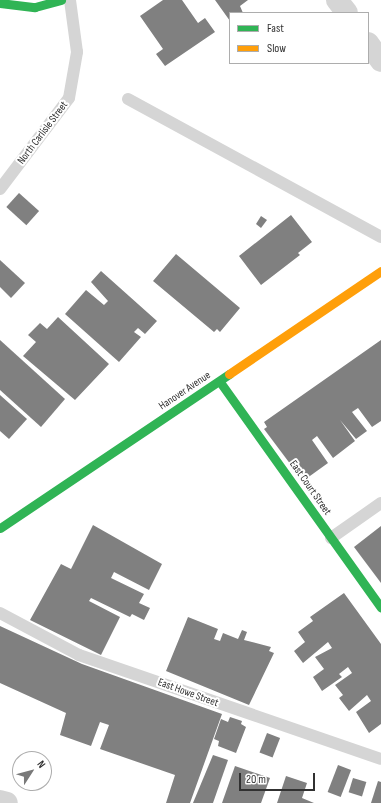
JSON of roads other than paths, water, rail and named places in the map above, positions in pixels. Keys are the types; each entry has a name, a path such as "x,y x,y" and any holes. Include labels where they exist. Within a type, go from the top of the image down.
{"main road":[{"path":"0,3 36,7 61,0"},
{"name":"Hanover Avenue","path":"0,528 220,382 381,271"},
{"name":"East Court Street","path":"220,382 381,608"}],"street":[{"path":"337,0 346,12"},
{"path":"369,43 381,61"},
{"path":"0,800 7,803"}],"lane":[{"name":"North Carlisle Street","path":"0,189 69,98 76,52 70,0"},
{"path":"128,99 381,237"},
{"path":"331,538 381,502"},
{"name":"East Howe Street","path":"0,613 79,655 381,759"}]}
